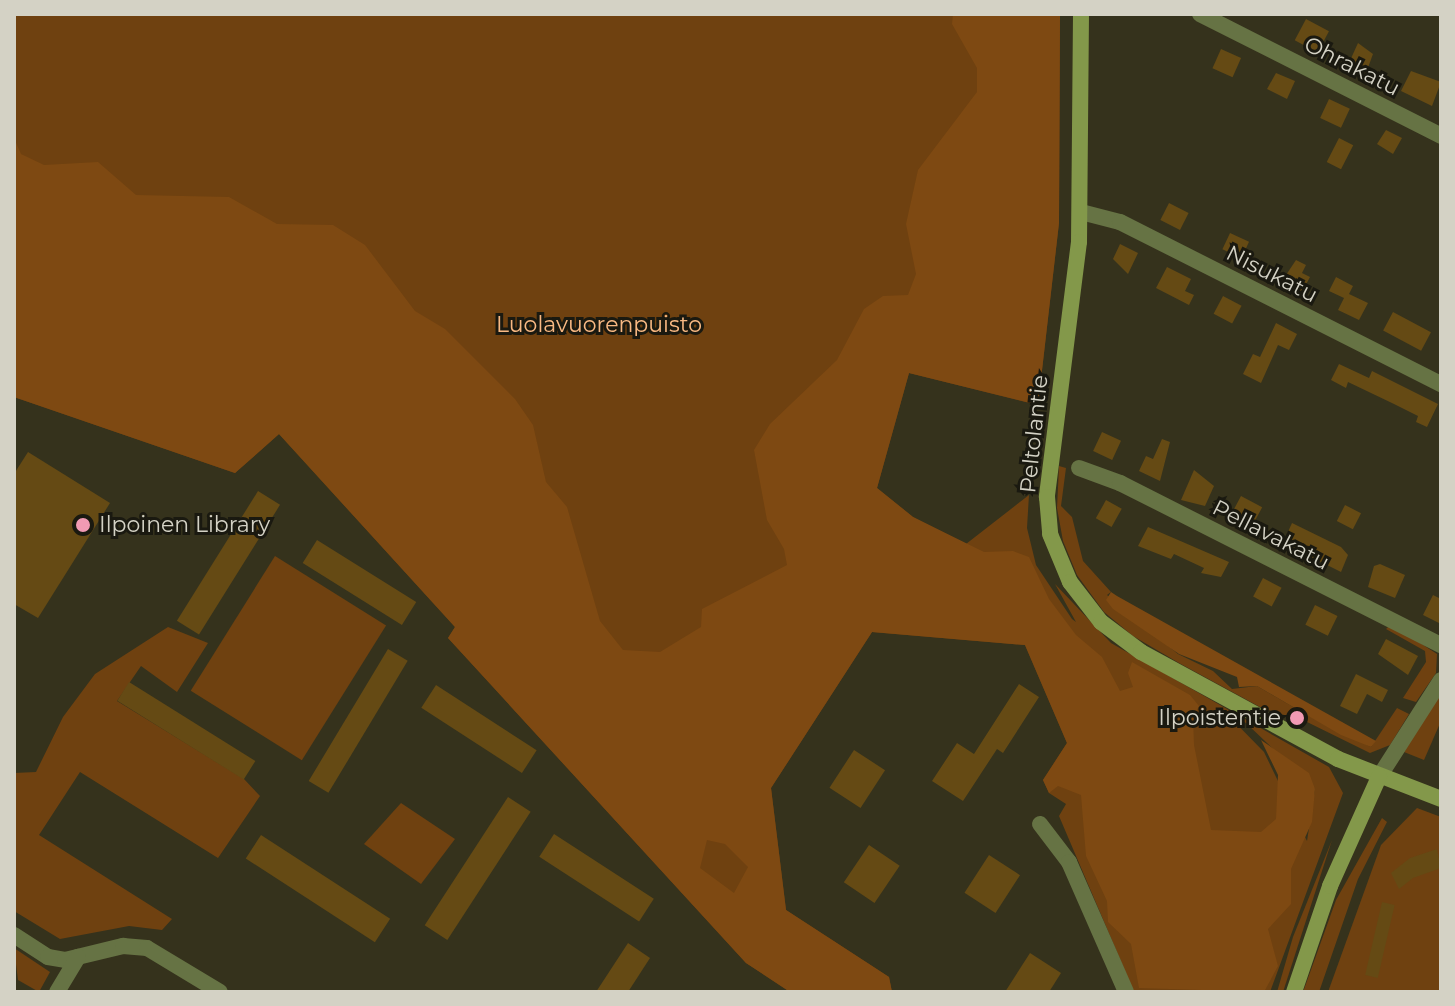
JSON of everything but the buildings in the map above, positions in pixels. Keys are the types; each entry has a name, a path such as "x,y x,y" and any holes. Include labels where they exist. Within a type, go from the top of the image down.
{"street":[{"name":"Peltolantie","path":"1081,14 1081,212 1047,497 1050,534 1070,582 1101,622 1141,652 1379,777 1441,799"},
{"name":"Ohrakatu","path":"1200,14 1441,136"},
{"name":"Nisukatu","path":"1081,212 1120,222 1441,384"},
{"name":"Pellavakatu","path":"1079,468 1120,483 1441,645"},
{"path":"1294,992 1330,886 1379,777 1441,680"},
{"path":"1040,824 1069,862 1126,992"},
{"path":"14,935 48,957 78,957 123,946 147,948 220,992"},
{"path":"57,992 78,957"}],"green space":[{"name":"Luolavuorenpuisto","path":"14,14 1060,14 1059,223 1038,405 909,373 877,488 913,517 966,544 1029,495 1027,528 1036,565 1072,619 1076,622 1055,584 1111,643 1329,767 1343,793 1270,992 1134,992 1059,816 1066,804 1049,793 1043,780 1067,743 1025,645 872,632 771,788 786,910 889,977 892,992 790,992 746,963 448,638 455,627 279,434 235,473 14,397","holes":["1222,709 1246,723 1315,789 1307,841 1264,752"]},
{"path":"1059,466 1066,468 1061,506 1072,517 1083,561 1111,592 1107,595 1178,654 1213,671 1232,689 1257,686 1295,708 1290,717 1260,707 1179,663 1133,636 1104,612 1077,575 1063,541 1057,508"},
{"path":"275,556 386,625 302,760 191,691"},
{"path":"1391,624 1437,654 1436,673 1416,702 1403,698 1426,662 1425,651 1386,629"},
{"path":"168,627 208,643 177,692 141,666 117,701 244,779 260,796 218,858 80,772 39,835 172,919 162,930 129,926 60,939 14,911 14,773 36,772 63,717 95,674"},
{"path":"1441,692 1441,721 1424,760 1404,752"},
{"path":"1397,708 1409,714 1390,745 1370,753 1303,720 1306,714 1371,747"},
{"path":"401,803 455,839 421,884 364,844"},
{"path":"1417,808 1441,817 1441,992 1328,992 1381,845"},
{"path":"1382,818 1387,822 1358,879 1319,992 1303,992 1336,900"},
{"path":"1332,840 1283,992 1277,992 1293,937"},
{"path":"14,948 50,972 39,992 18,980"}],"shaded area":[{"path":"953,14 1060,14 1059,223 1038,405 909,373 877,488 913,517 984,552 1013,551 1029,557 1049,599 1076,635 1102,657 1120,691 1133,687 1128,673 1132,662 1190,695 1199,706 1193,717 1194,745 1211,830 1261,832 1276,819 1278,775 1261,740 1309,773 1315,789 1312,822 1291,869 1291,904 1268,929 1278,966 1264,992 1139,988 1131,944 1108,922 1107,901 1086,856 1081,795 1058,786 1049,793 1043,780 1067,743 1025,645 872,632 771,788 786,910 889,977 892,992 790,992 746,963 448,638 455,627 279,434 235,473 14,397 14,138 21,154 44,165 98,162 136,195 229,197 277,224 333,225 365,245 415,311 445,329 515,399 533,425 546,482 567,507 600,621 623,650 660,652 701,627 702,609 787,565 784,549 767,520 754,450 770,424 837,360 864,309 883,296 908,295 916,274 906,224 918,170 977,92 977,68 952,24","holes":["707,840 725,844 748,867 734,893 700,868"]},
{"path":"1111,592 1376,741 1371,747 1341,735 1257,686 1239,687 1237,677 1179,654 1113,609 1106,600"}],"place":[{"name":"Ilpoinen Library","path":"83,525"},
{"name":"Ilpoistentie","path":"1297,718"}]}
